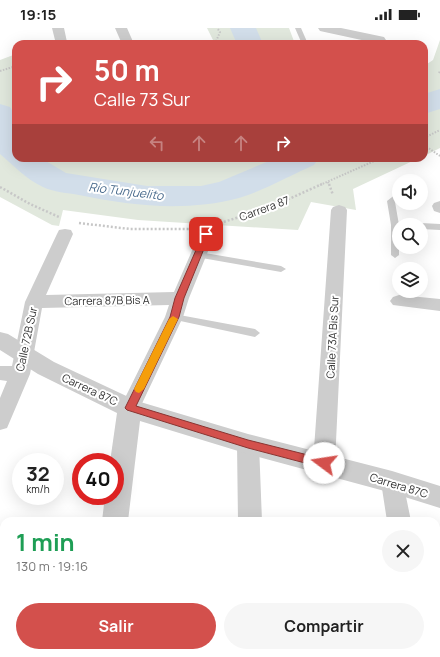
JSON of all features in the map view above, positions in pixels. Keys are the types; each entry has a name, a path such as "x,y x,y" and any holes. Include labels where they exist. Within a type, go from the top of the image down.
{"street":[{"path":"58,28 61,40"},
{"path":"121,28 126,40"},
{"path":"324,28 380,40"},
{"name":"Calle 73A Bis Sur","path":"324,463 339,210"},
{"name":"Calle 72B Sur","path":"0,422 21,364 34,302 67,225"},
{"path":"116,517 130,408 174,317 180,298 199,255 206,229"},
{"name":"Carrera 87B Bis A","path":"34,302 180,298"},
{"path":"399,301 440,305"},
{"name":"Carrera 87C","path":"0,340 21,364 64,377 130,408 248,444 392,482 440,498"},
{"path":"0,373 21,364"},
{"path":"248,444 250,517"},
{"path":"392,482 398,517"}],"lane":[{"path":"298,28 305,40"},
{"path":"428,226 440,227"},
{"path":"199,255 281,269"},
{"path":"174,317 256,333"}],"path":[{"path":"217,28 220,32 217,40"},
{"path":"0,71 12,67"},
{"path":"428,136 440,130"},
{"path":"428,148 440,156"},
{"name":"Carrera 87","path":"0,187 67,225 130,229 206,229 269,208 372,162"}],"shaded area":[{"path":"207,28 289,28 294,40 213,40"},
{"path":"440,40 440,148 428,154 428,63 433,60"},
{"path":"12,56 12,162 410,162 353,189 356,210 311,202 298,230 138,220 63,210 59,226 52,225 0,197 0,60"}],"waterway":[{"name":"Río Tunjuelito","path":"243,28 248,40"},
{"name":"Río Tunjuelito","path":"428,103 440,98"},
{"name":"Río Tunjuelito","path":"0,113 9,146 12,149"},
{"name":"Río Tunjuelito","path":"26,162 56,181 102,190 147,196 201,196 229,190 294,162"}],"slow traffic":[{"path":"139,389 173,319"}],"route":[{"path":"206,234 199,255 180,298 174,317 130,408 248,444 324,463"}]}
